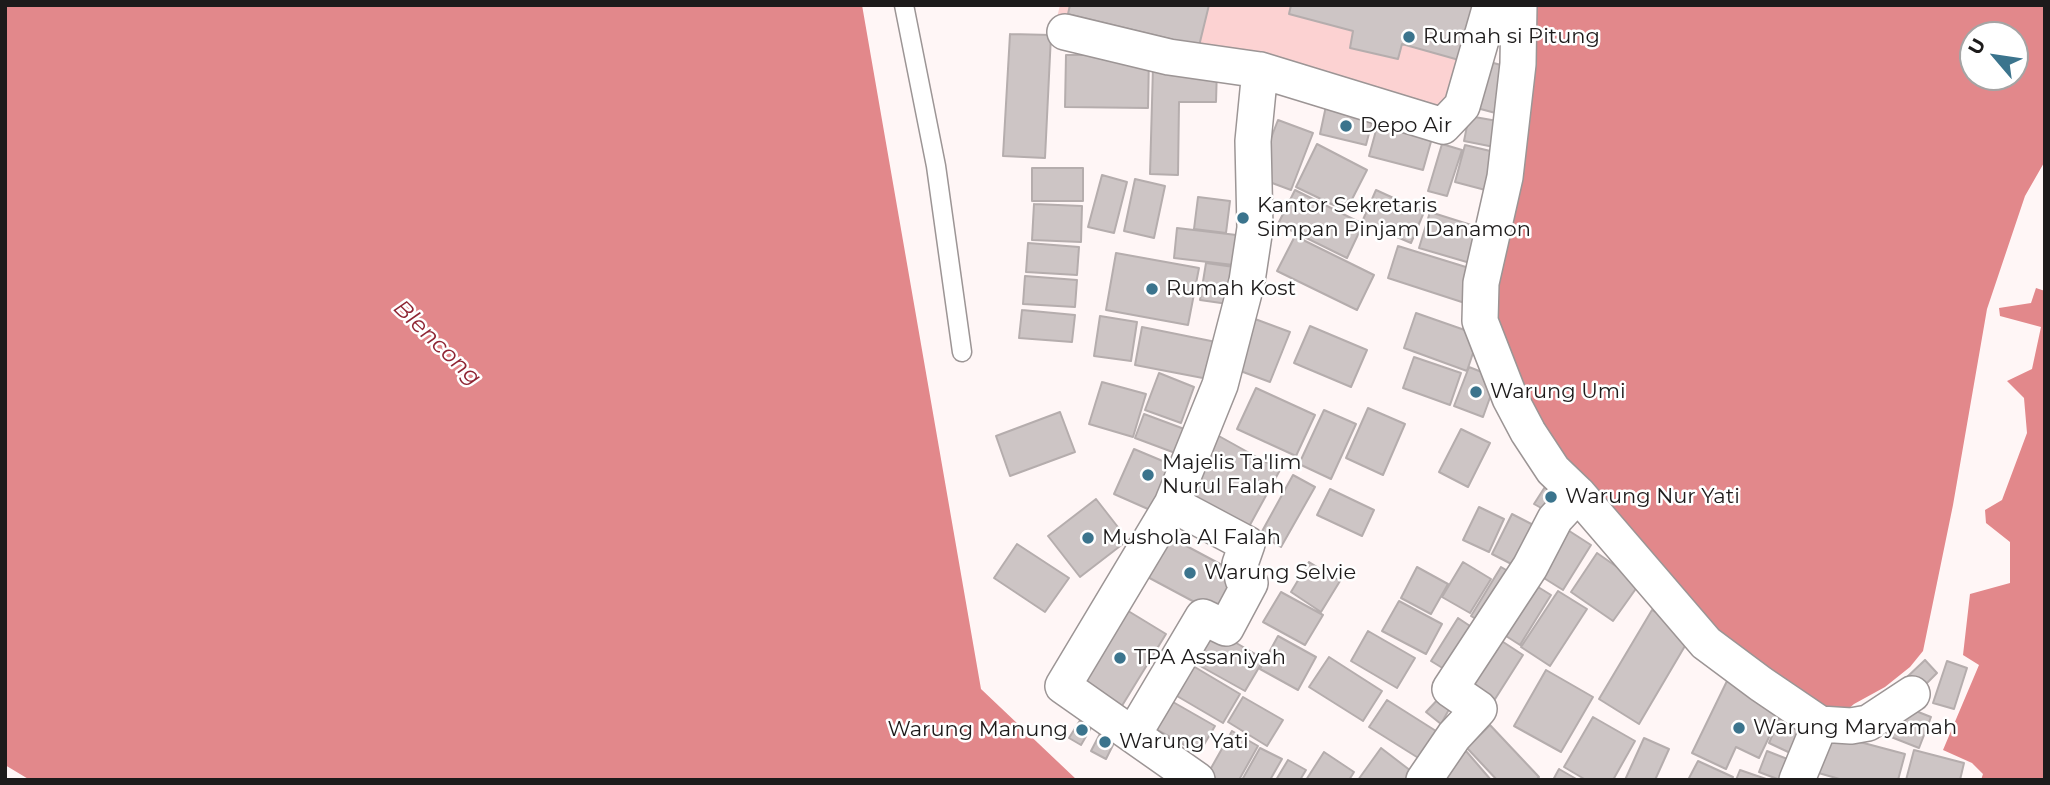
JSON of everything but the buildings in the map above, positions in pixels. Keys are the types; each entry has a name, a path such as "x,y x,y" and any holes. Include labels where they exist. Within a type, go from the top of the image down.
{"street":[{"path":"1065,32 1169,57 1260,70 1443,126 1462,106 1491,5"},
{"path":"1519,5 1518,64 1505,177 1481,283 1480,321 1505,387 1528,432 1553,470 1578,494 1706,643 1820,724 1851,726 1868,723 1912,694"},
{"path":"1197,780 1063,686 1171,504 1220,385 1247,281 1255,228 1253,141 1260,70"},
{"path":"1424,780 1454,736 1479,709 1450,689 1530,567 1555,519 1578,494"},
{"path":"1133,735 1203,617 1226,628 1250,583 1243,579 1240,564 1247,544 1171,504"},
{"path":"1797,780 1820,724"}],"lane":[{"path":"904,5 936,166 962,352"}],"shaded area":[{"path":"1060,5 1482,5 1444,117 1056,22"}],"water":[{"name":"Blencong","path":"5,5 862,5 981,689 1077,780 30,780 5,765"},
{"path":"1525,5 2045,5 2045,161 2025,196 1987,309 1953,505 1923,651 1910,667 1885,687 1854,704 1840,716 1720,645 1555,455 1514,386 1485,281"},
{"path":"2036,288 2045,291 2045,780 1981,780 1983,774 1972,763 1943,750 1979,665 1963,655 1970,594 2010,583 2010,542 1986,523 1985,510 2002,500 2027,433 2024,398 2007,381 2032,369 2041,327 2000,316 1999,308 2031,303"}],"place":[{"name":"Rumah si Pitung","path":"1409,37"},
{"name":"Depo Air","path":"1346,126"},
{"name":"Kantor Sekretaris Simpan Pinjam Danamon","path":"1243,218"},
{"name":"Rumah Kost","path":"1152,289"},
{"name":"Warung Umi","path":"1476,392"},
{"name":"Majelis Ta'lim Nurul Falah","path":"1148,475"},
{"name":"Warung Nur Yati","path":"1551,497"},
{"name":"Mushola Al Falah","path":"1088,538"},
{"name":"Warung Selvie","path":"1190,573"},
{"name":"TPA Assaniyah","path":"1120,658"},
{"name":"Warung Maryamah","path":"1739,728"},
{"name":"Warung Manung","path":"1082,730"},
{"name":"Warung Yati","path":"1105,742"}]}
